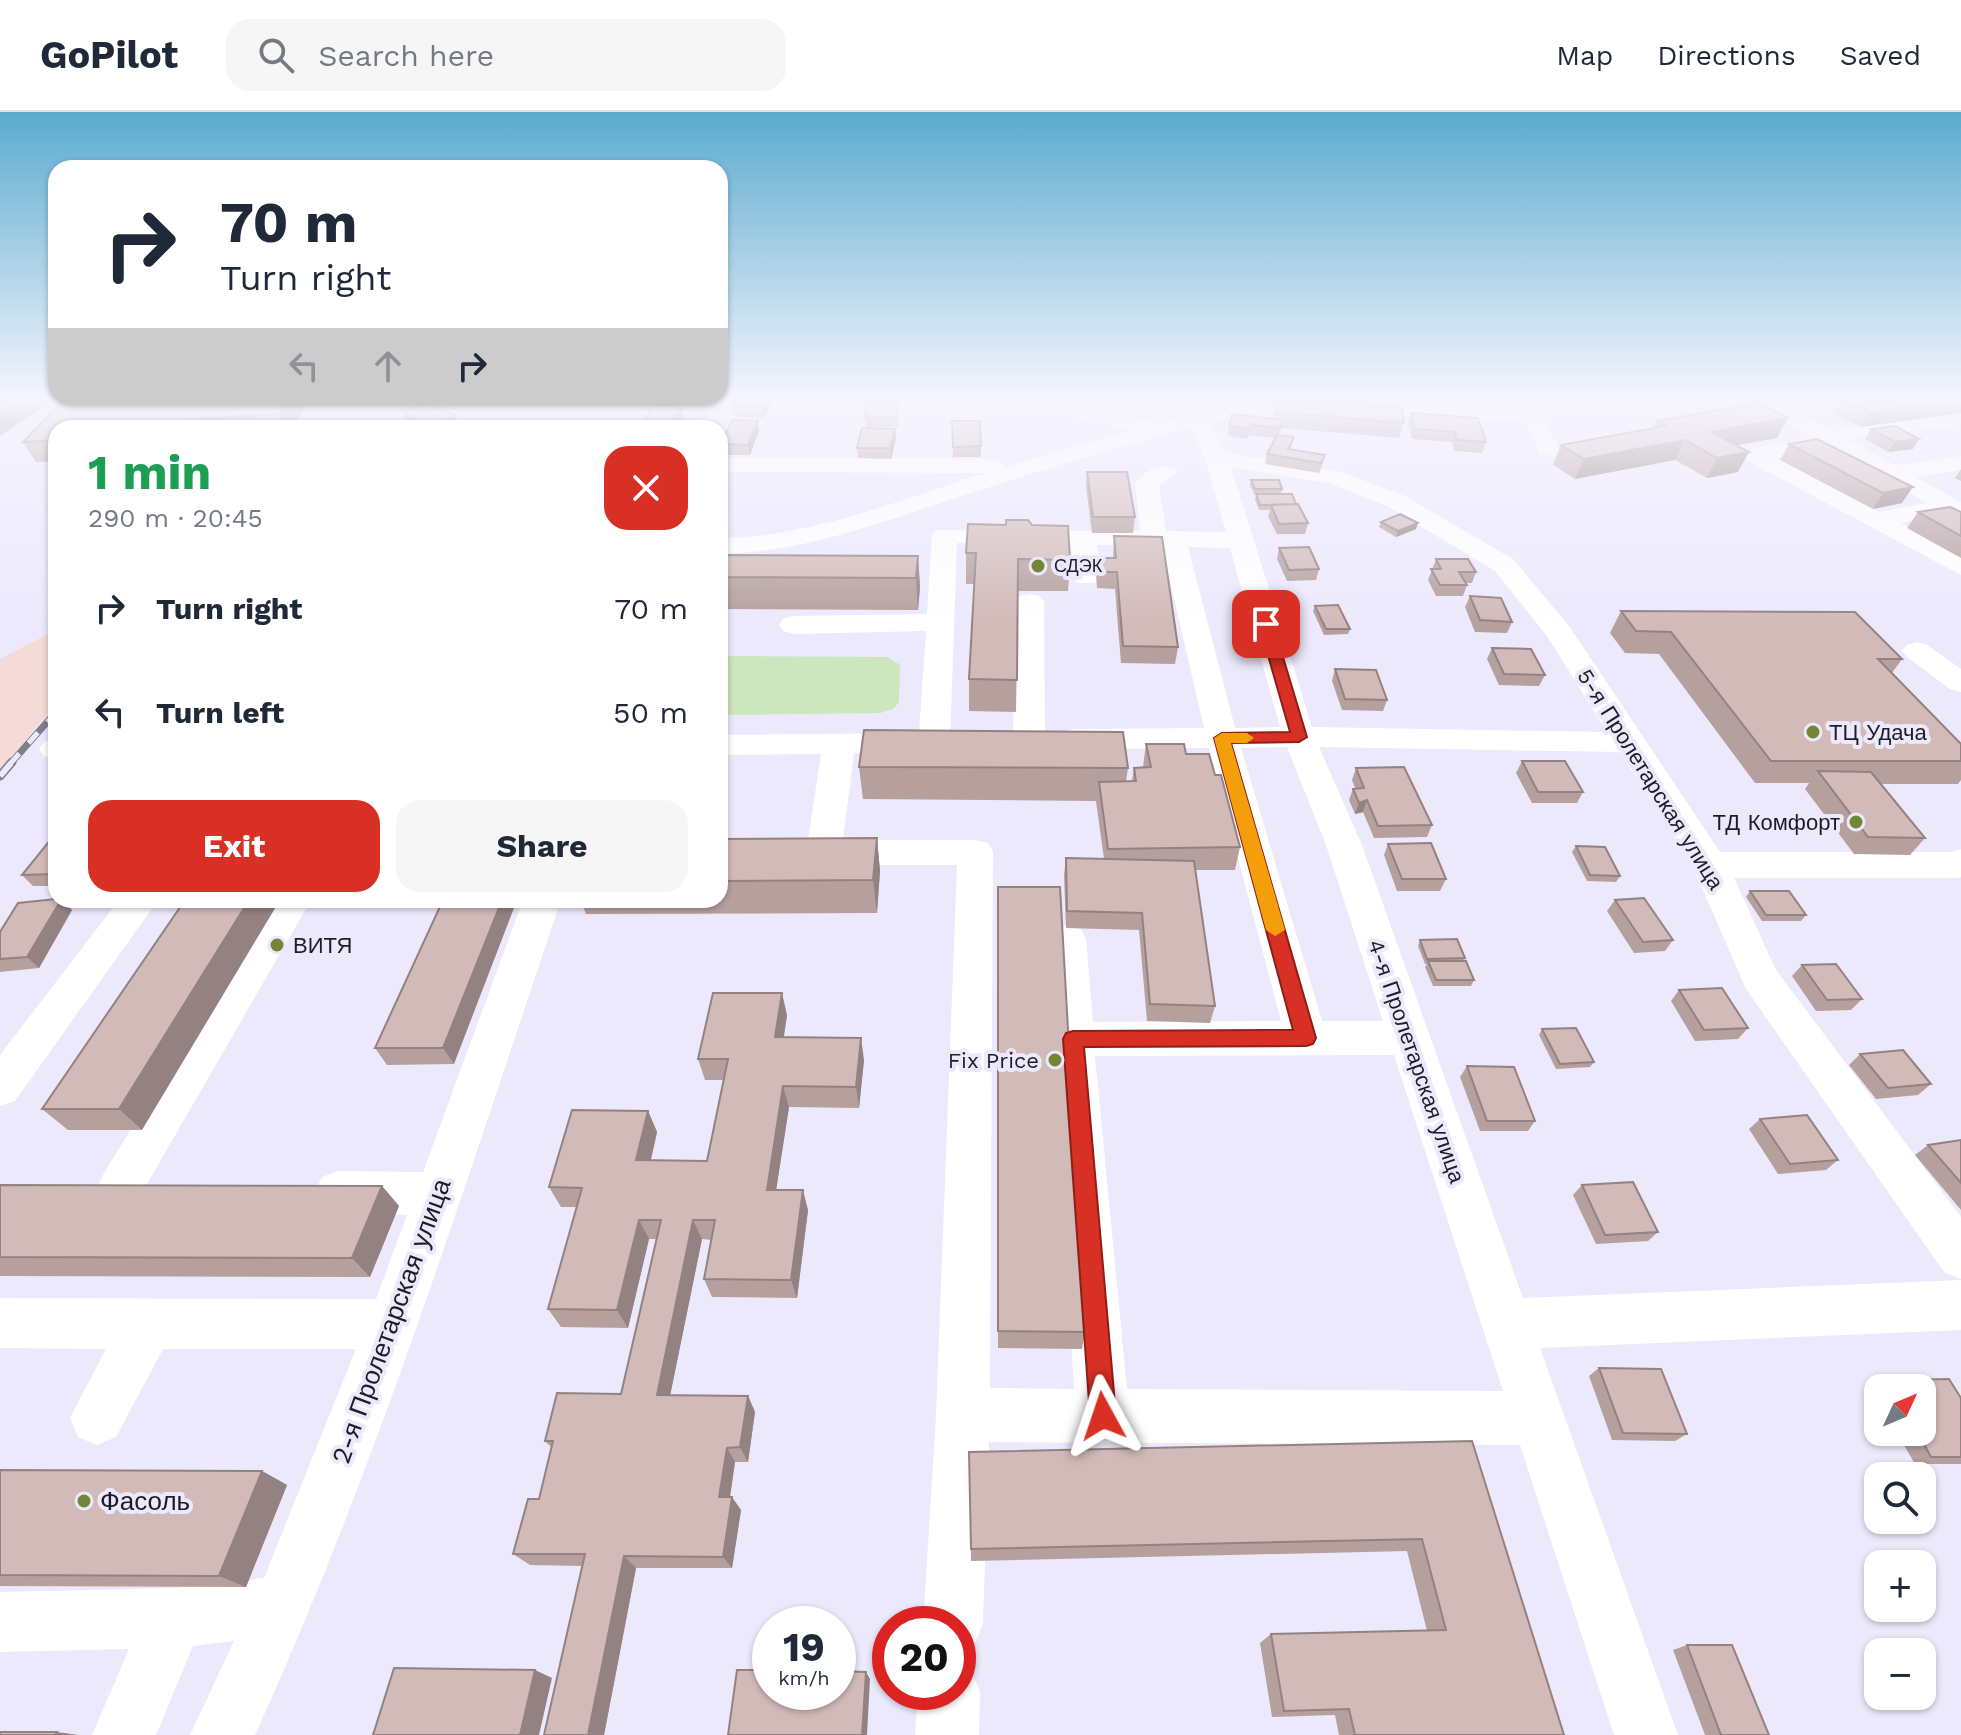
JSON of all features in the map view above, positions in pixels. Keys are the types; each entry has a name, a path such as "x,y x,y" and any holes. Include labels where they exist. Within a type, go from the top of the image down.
{"street":[{"path":"873,472 903,477 941,495"},
{"path":"728,546 780,543 824,534 1014,472"},
{"path":"1166,472 1147,483 1306,1038"},
{"name":"4-я Пролетарская улица","path":"1221,472 1299,737 1344,845 1646,1735"},
{"name":"5-я Пролетарская улица","path":"1301,472 1333,477 1396,501 1504,565 1559,632 1710,865 1760,978 1961,1256"},
{"path":"1786,472 1961,567"},
{"path":"1891,473 1900,472"},
{"path":"1891,473 1955,509"},
{"path":"941,495 945,535 941,622 982,741"},
{"path":"1877,520 1955,509"},
{"path":"945,535 1241,540"},
{"path":"1083,537 1086,577"},
{"path":"911,583 943,583"},
{"path":"982,741 1030,602"},
{"path":"793,625 941,622"},
{"path":"1917,651 1961,683"},
{"path":"728,745 1299,737 1630,742"},
{"path":"839,743 809,854 975,852 963,1415 954,1606"},
{"path":"1710,865 1958,865 1961,862"},
{"path":"0,1088 133,908"},
{"path":"120,1188 287,908"},
{"name":"2-я Пролетарская улица","path":"222,1735 283,1606 392,1324 539,908"},
{"path":"1067,939 1103,1416"},
{"path":"1073,1039 1409,1038"},
{"path":"75,1187 168,1189"},
{"path":"295,1191 439,1194"},
{"path":"1506,1324 1961,1305"},
{"path":"0,1323 392,1324"},
{"path":"97,1418 149,1323"},
{"path":"963,1415 1538,1418"},
{"path":"0,1622 174,1618 283,1606"},
{"path":"124,1735 174,1618"},
{"path":"947,1735 948,1710"}],"shaded area":[{"path":"48,634 48,713 0,771 0,659"}],"green space":[{"path":"728,656 887,657 900,665 899,702 893,709 880,713 728,715"}],"building":[{"path":"1087,472 1127,472 1135,517 1093,517"},
{"path":"1842,472 1882,472 1913,487 1883,493"},
{"path":"1251,480 1279,480 1282,489 1255,489"},
{"path":"1256,494 1292,494 1296,504 1260,505"},
{"path":"1298,504 1308,523 1279,524 1271,505"},
{"path":"1950,507 1961,512 1961,536 1918,512"},
{"path":"1400,514 1418,523 1398,531 1381,522"},
{"path":"1006,520 1028,520 1032,525 1068,526 1070,560 1018,559 1017,680 969,679 976,553 966,553 968,524 1006,525"},
{"path":"1114,536 1162,537 1178,647 1123,646 1117,572 1098,572 1097,558 1116,558"},
{"path":"1309,547 1319,569 1289,570 1279,548"},
{"path":"728,555 918,556 916,578 728,577"},
{"path":"1436,559 1468,559 1476,572 1459,572 1467,585 1440,585 1431,569 1441,569"},
{"path":"1470,596 1501,598 1512,622 1480,620"},
{"path":"1338,605 1350,629 1326,629 1315,606"},
{"name":"ТЦ Удача","path":"1621,611 1855,612 1902,659 1878,659 1961,744 1961,761 1771,761 1671,632 1636,631"},
{"path":"1492,648 1531,649 1545,675 1504,674"},
{"path":"1335,669 1376,670 1387,700 1345,699"},
{"path":"864,730 1123,732 1128,768 859,767"},
{"path":"1146,744 1184,744 1186,754 1209,754 1215,775 1221,775 1240,847 1108,849 1099,782 1136,781 1134,768 1151,767"},
{"path":"1522,761 1565,761 1583,792 1538,792"},
{"path":"1404,767 1432,825 1378,826 1367,800 1359,803 1353,789 1364,788 1356,768"},
{"path":"1818,771 1871,772 1925,838 1868,837"},
{"path":"877,838 873,880 728,881 728,839"},
{"path":"48,843 48,874 22,875"},
{"path":"1431,843 1446,879 1402,879 1388,844"},
{"path":"1576,846 1605,847 1620,876 1590,875"},
{"path":"1066,858 1194,861 1215,1006 1150,1004 1142,913 1067,911"},
{"path":"998,887 1060,887 1085,1332 998,1331"},
{"path":"1750,891 1789,891 1806,915 1766,915"},
{"path":"1644,898 1673,940 1643,942 1615,900"},
{"path":"48,900 48,908 56,908 27,957 0,959 0,932 18,903"},
{"path":"180,908 244,908 119,1109 42,1109"},
{"path":"439,908 499,908 443,1048 375,1048"},
{"path":"1457,939 1465,958 1427,959 1420,940"},
{"path":"1428,961 1466,961 1474,980 1436,980"},
{"path":"1836,964 1862,999 1827,1000 1802,965"},
{"path":"1722,988 1748,1028 1704,1030 1679,990"},
{"path":"713,993 782,993 775,1037 861,1038 856,1087 783,1086 767,1190 803,1190 791,1280 704,1279 715,1220 693,1220 657,1395 748,1396 740,1447 727,1448 719,1497 732,1497 723,1557 624,1556 588,1735 544,1735 585,1554 513,1554 528,1499 539,1499 553,1441 545,1441 557,1393 621,1394 661,1220 639,1220 617,1310 548,1309 582,1188 549,1187 572,1110 648,1111 636,1160 707,1161 728,1059 698,1059"},
{"path":"1576,1028 1594,1062 1560,1064 1542,1029"},
{"path":"1903,1050 1931,1084 1888,1088 1860,1054"},
{"path":"1467,1066 1514,1067 1535,1121 1487,1121"},
{"path":"1807,1115 1838,1160 1790,1164 1760,1119"},
{"path":"1961,1140 1961,1183 1928,1145"},
{"path":"1633,1182 1658,1232 1605,1235 1582,1185"},
{"path":"0,1185 382,1186 352,1258 0,1257"},
{"path":"1599,1368 1661,1369 1687,1434 1623,1433"},
{"path":"1936,1379 1949,1379 1961,1398 1961,1457 1931,1457 1925,1446 1936,1446"},
{"path":"1472,1441 1564,1735 1355,1735 1349,1709 1284,1711 1271,1634 1446,1630 1422,1539 971,1549 969,1452"},
{"path":"0,1470 262,1471 219,1576 0,1575"},
{"path":"1687,1645 1732,1645 1769,1735 1721,1735"},
{"path":"394,1668 535,1670 520,1735 373,1735"},
{"path":"737,1670 752,1670 752,1710 856,1710 856,1672 866,1672 862,1735 728,1735"},
{"path":"0,1732 57,1732 55,1735 0,1735"}],"railway":[{"path":"10,764 48,721"},
{"path":"0,776 12,762"}],"slow traffic":[{"path":"1247,738 1222,738 1275,930"}],"place":[{"name":"СДЭК","path":"1038,566"},
{"name":"ТЦ Удача","path":"1813,732"},
{"name":"ТД Комфорт","path":"1856,822"},
{"name":"ВИТЯ","path":"277,945"},
{"name":"Fix Price","path":"1055,1060"},
{"name":"Фасоль","path":"84,1501"}],"route":[{"path":"1103,1416 1073,1039 1306,1038 1222,738 1299,737 1266,624"}]}
